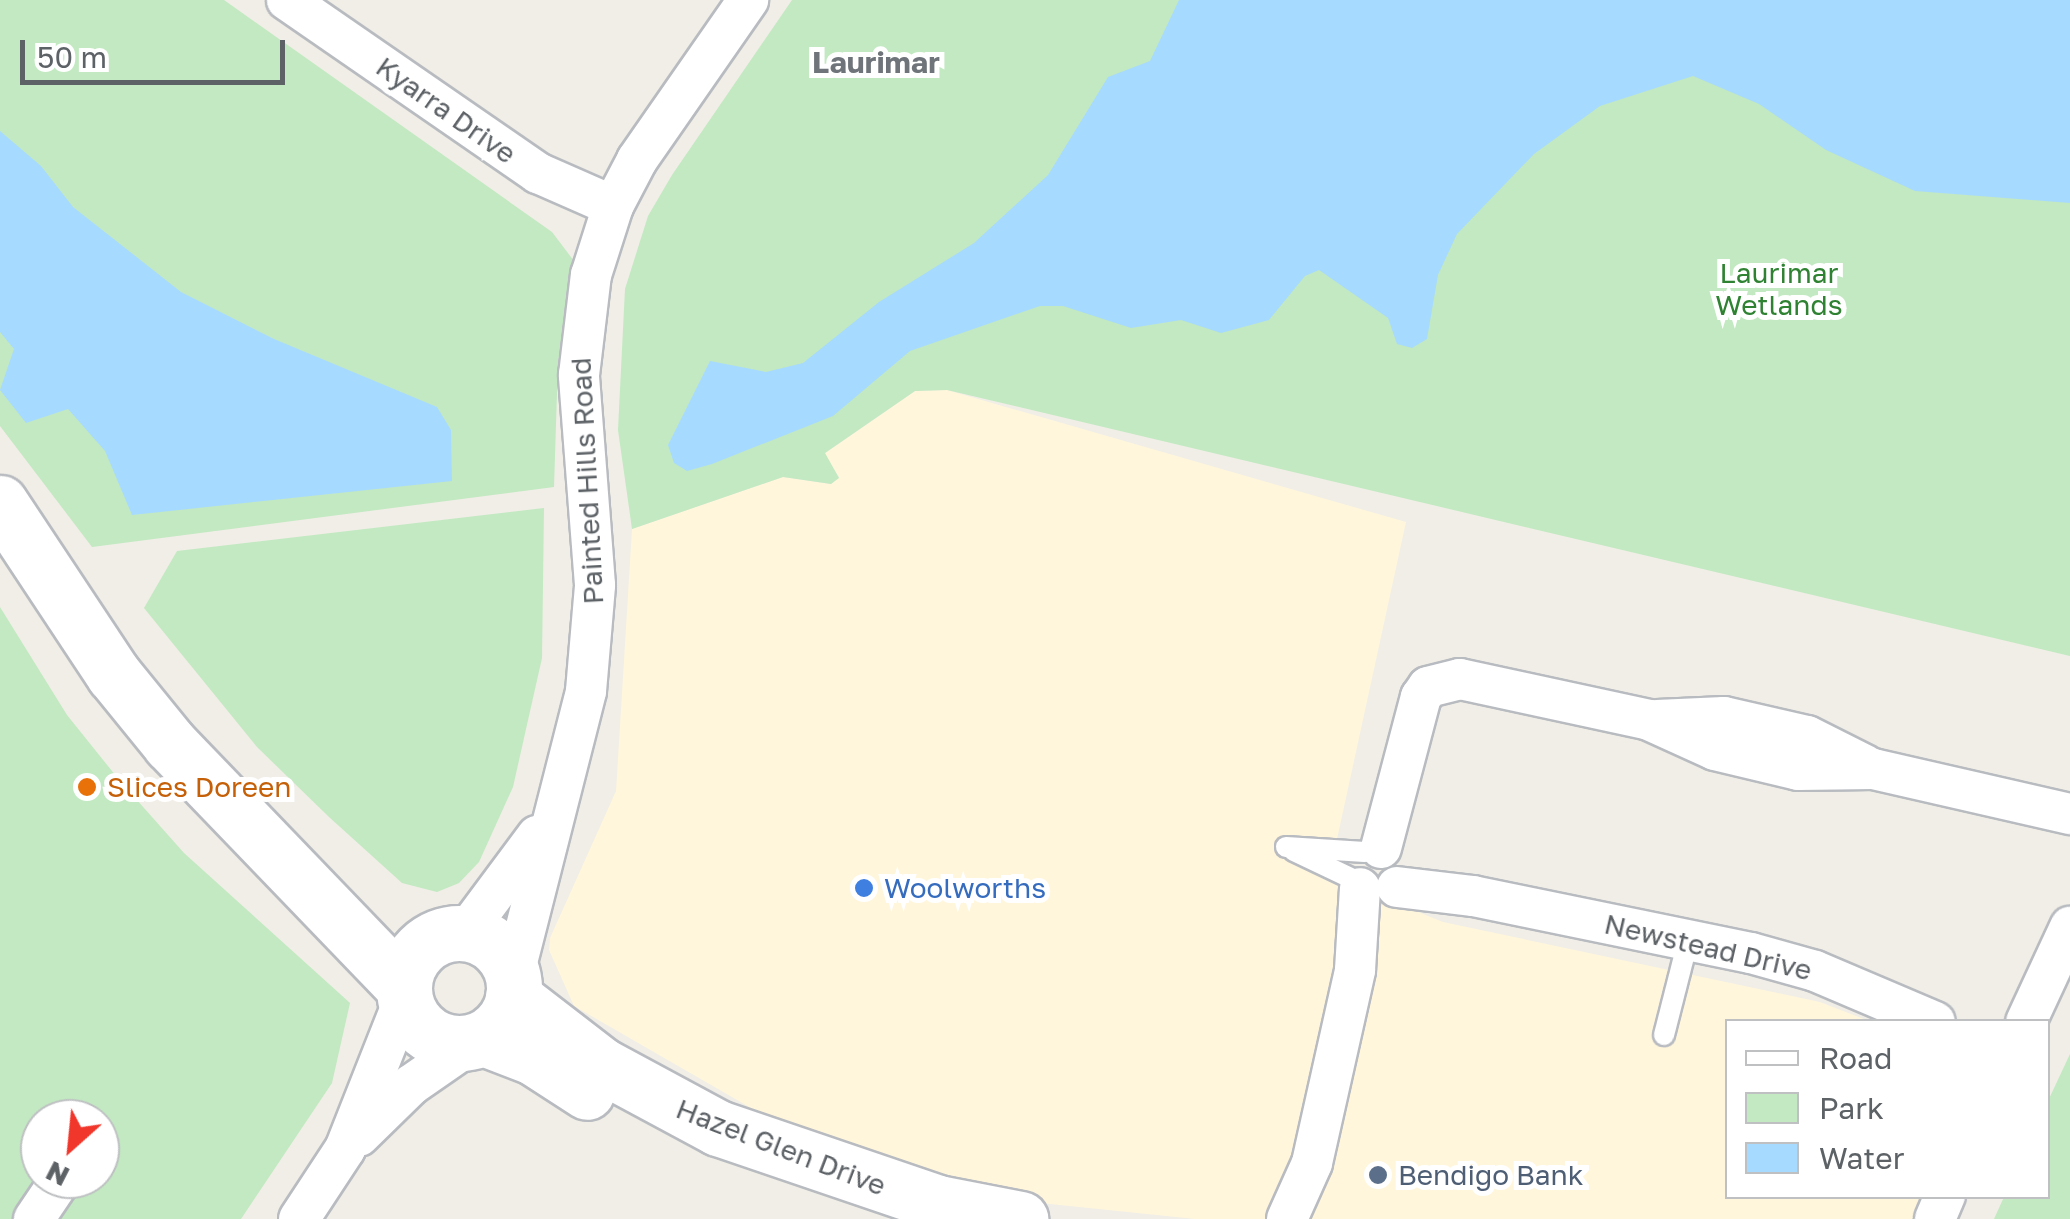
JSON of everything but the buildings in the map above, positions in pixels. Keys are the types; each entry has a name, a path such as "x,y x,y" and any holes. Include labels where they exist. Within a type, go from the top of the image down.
{"street":[{"name":"Kyarra Drive","path":"288,0 538,173 613,206"},
{"name":"Painted Hills Road","path":"496,1014 549,821 571,758 593,631 580,336 613,206 637,160 748,0"},
{"path":"0,502 114,675 404,993 423,1030 456,1044 496,1014"},
{"path":"1287,1219 1312,1164 1413,715 1428,687 1476,680 1649,720 1715,750 1798,770 1872,769 2070,814"},
{"name":"Painted Hills Road","path":"456,934 549,821"},
{"path":"270,847 400,927 456,934 496,948 496,1014"},
{"name":"Newstead Drive","path":"1378,872 1814,971 1928,1019"},
{"path":"2027,1019 2070,927"},
{"path":"346,1150 416,952 456,934"},
{"path":"299,1219 346,1150 411,1085 496,1014"},
{"name":"Hazel Glen Drive","path":"496,1014 532,1057 682,1144 886,1219"},
{"name":"Hazel Glen Drive","path":"496,1014 718,1128 908,1194 1020,1219"},
{"path":"1312,1164 1323,1219"}],"lane":[{"path":"1664,1035 1688,940"}],"shaded area":[{"path":"947,390 1406,522 1329,876 1443,922 1820,1002 1864,1019 1725,1019 1725,1199 1932,1199 1920,1219 1195,1219 1010,1200 824,1150 574,1006 549,950 550,938 616,791 632,529 783,477 831,484 839,477 824,454 915,391"}],"green space":[{"path":"0,0 224,0 552,232 574,261 558,362 554,487 92,547 0,426"},
{"name":"Laurimar Wetlands","path":"792,0 2070,0 2070,656 947,390 915,391 825,453 839,478 831,484 783,477 632,529 618,430 625,289 648,216"},
{"path":"544,508 542,658 513,787 479,862 459,883 437,892 402,883 329,817 257,747 144,608 177,551"},
{"path":"0,607 67,715 120,781 184,853 350,1003 332,1083 241,1219 0,1219"},
{"path":"2070,1054 2070,1219 1994,1219 2003,1199 2050,1199 2050,1097"}],"water":[{"path":"1179,0 2070,0 2070,203 1915,191 1826,150 1759,104 1693,76 1600,106 1534,154 1457,234 1438,275 1427,339 1412,348 1397,344 1388,318 1319,270 1305,276 1269,320 1221,333 1181,320 1131,328 1063,306 1040,306 910,351 833,416 712,464 687,471 674,463 668,445 710,361 766,372 803,363 879,302 974,243 1048,175 1108,77 1150,61"},
{"path":"0,131 41,166 73,207 181,292 274,339 437,407 451,430 452,481 132,515 105,451 68,409 26,423 0,390 14,349 0,332"}],"place":[{"name":"Slices Doreen","path":"87,787"},
{"name":"Woolworths","path":"864,888"},
{"name":"Bendigo Bank","path":"1378,1175"}],"district":[{"name":"Laurimar","path":"876,62"}]}
